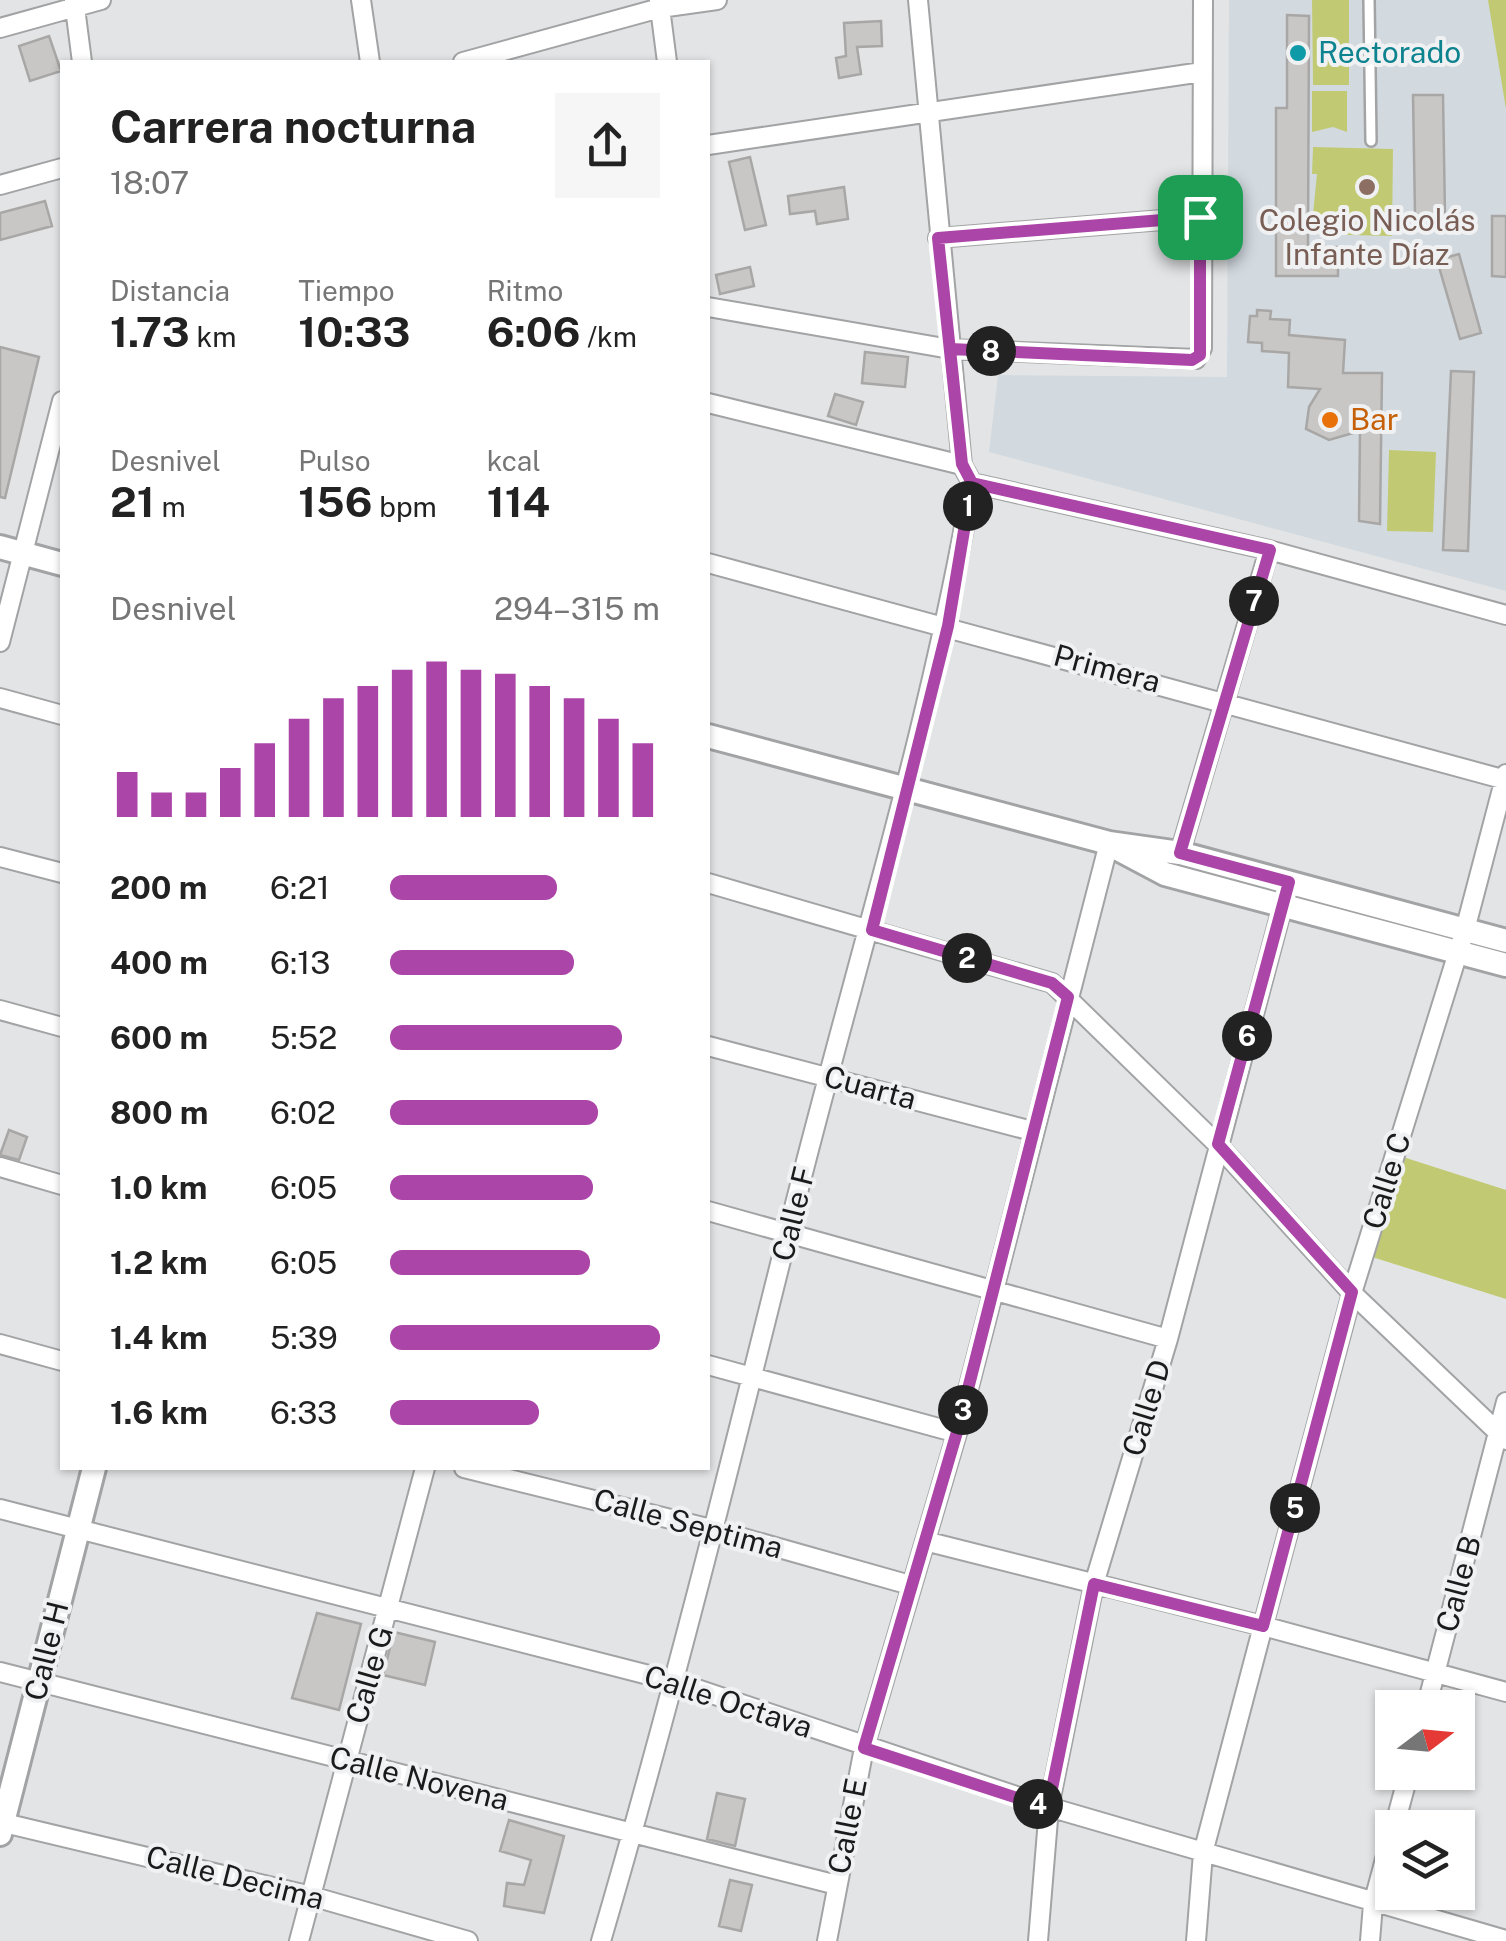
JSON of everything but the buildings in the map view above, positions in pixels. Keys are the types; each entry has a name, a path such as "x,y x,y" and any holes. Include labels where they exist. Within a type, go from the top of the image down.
{"main road":[{"path":"0,547 60,563"},
{"path":"710,737 1109,843 1180,853 1286,893 1461,941 1506,964"},
{"path":"1109,843 1165,874 1286,893"},
{"path":"1461,941 1506,942"},
{"name":"Calle H","path":"1,1826 93,1470"}],"street":[{"path":"0,28 100,0"},
{"path":"361,0 370,60"},
{"path":"469,60 659,4 717,0"},
{"path":"918,0 962,464 972,483 1270,550 1506,615"},
{"path":"710,307 950,349 1192,360 1200,355 1203,0"},
{"path":"75,4 82,60"},
{"path":"659,4 666,60"},
{"path":"710,145 1202,72"},
{"path":"0,185 60,169"},
{"path":"938,238 1200,217"},
{"path":"710,403 962,464"},
{"path":"0,642 60,409"},
{"name":"Calle F","path":"601,1941 676,1682 788,1232 908,790 948,626 972,483"},
{"path":"1180,853 1270,550"},
{"name":"Primera","path":"710,564 1506,778"},
{"path":"0,698 60,714"},
{"name":"Calle C","path":"1196,1941 1204,1853 1352,1292 1461,941 1506,778"},
{"name":"Calle E","path":"827,1941 864,1748 957,1432 1109,843"},
{"path":"0,858 60,873"},
{"path":"710,884 1052,983 1218,1144 1352,1292 1502,1436"},
{"name":"Calle D","path":"1038,1941 1048,1808 1094,1584 1168,1339 1286,893"},
{"path":"0,1010 60,1025"},
{"name":"Cuarta","path":"710,1047 1032,1131"},
{"path":"0,1167 60,1183"},
{"path":"710,1212 1168,1339"},
{"path":"0,1344 60,1360"},
{"path":"710,1366 957,1432"},
{"name":"Calle B","path":"1431,1690 1502,1436 1506,1402"},
{"name":"Calle G","path":"298,1941 424,1470"},
{"name":"Calle Septima","path":"472,1470 714,1530 910,1585"},
{"name":"Calle Octava","path":"0,1509 676,1682 1048,1808 1506,1940"},
{"path":"924,1542 1263,1626 1506,1692"},
{"name":"Calle Novena","path":"0,1672 837,1886"},
{"name":"Calle Decima","path":"1,1826 311,1896 468,1941"},
{"path":"1370,1941 1375,1900"}],"lane":[{"path":"1369,0 1371,141"}],"shaded area":[{"name":"Colegio Nicolás Infante Díaz","path":"1229,0 1506,0 1506,591 989,452 998,375 1227,377"}],"green space":[{"path":"1312,0 1349,0 1349,85 1313,85"},
{"path":"1488,0 1506,0 1506,109"},
{"path":"1312,91 1347,91 1347,132 1333,127 1312,132"},
{"path":"1313,147 1393,149 1392,236 1311,234 1317,174 1312,174"},
{"path":"1389,450 1436,452 1433,532 1387,531"},
{"path":"1403,1157 1506,1190 1506,1299 1372,1257"}],"place":[{"name":"Rectorado","path":"1298,53"},
{"name":"Colegio Nicolás Infante Díaz","path":"1367,187"},
{"name":"Bar","path":"1330,420"}],"route":[{"path":"1200,217 938,238 962,464 972,483 948,626 872,930 1052,983 1068,997 957,1432 864,1748 1048,1808 1094,1584 1263,1626 1352,1292 1218,1144 1289,882 1180,853 1270,550 972,483 962,464 950,349 1192,360 1200,355 1200,217"}]}
